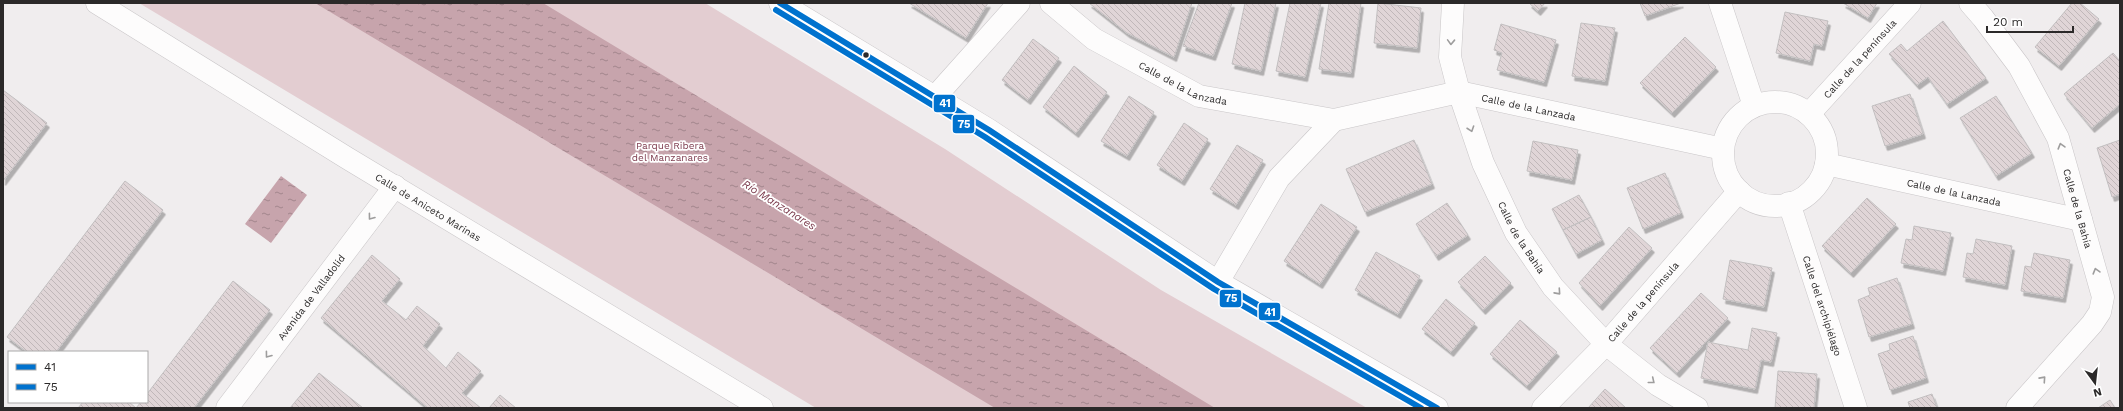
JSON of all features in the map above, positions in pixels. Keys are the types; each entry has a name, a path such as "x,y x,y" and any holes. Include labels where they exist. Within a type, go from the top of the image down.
{"street":[{"name":"Calle de Aniceto Marinas","path":"97,3 395,186 762,408"},
{"path":"780,3 934,98 989,130 1218,282 1437,408"},
{"path":"934,98 1019,3"},
{"name":"Calle de la Lanzada","path":"1051,3 1094,39 1200,96 1334,120 1459,92 1723,149"},
{"name":"Calle de la Bahía","path":"1453,3 1450,57 1459,92 1483,163 1516,233 1553,288 1606,344 1658,385 1697,408"},
{"path":"1720,3 1754,106"},
{"name":"Calle de la península","path":"1809,114 1910,3"},
{"name":"Calle de la Bahía","path":"1970,3 1983,18 2018,66 2058,138 2103,297 2100,312 2017,408"},
{"path":"1768,102 1783,102 1797,106 1809,114 1818,125 1824,137 1827,150 1826,164 1821,177 1813,189 1802,198 1790,204 1776,206 1762,204 1750,199 1739,191 1729,179 1724,164 1723,149 1726,136 1733,123 1742,113 1754,106 1768,102"},
{"path":"1218,282 1278,178 1334,120"},
{"name":"Calle de la Lanzada","path":"1826,164 2081,220"},
{"name":"Avenida de Valladolid","path":"227,408 395,186"},
{"name":"Calle de la península","path":"1543,408 1606,344 1739,191"},
{"name":"Calle del archipiélago","path":"1790,204 1856,408"}],"green space":[{"name":"Parque Ribera del Manzanares","path":"139,3 705,3 945,149 1161,290 1367,408 816,408"}],"water":[{"name":"Río Manzanares","path":"315,3 543,3 1215,408 995,408"},
{"path":"281,176 307,195 271,243 245,224"}],"building":[{"path":"909,3 988,3 966,38"},
{"path":"1089,3 1192,3 1174,57 1127,33"},
{"path":"1199,3 1232,3 1213,56 1183,46"},
{"path":"1245,3 1276,3 1261,71 1232,64"},
{"path":"1290,3 1321,3 1305,77 1276,71"},
{"path":"1329,3 1361,3 1351,73 1319,69"},
{"path":"1378,3 1421,8 1417,48 1374,43"},
{"path":"1529,3 1545,3 1538,11"},
{"path":"1640,3 1681,3 1645,16"},
{"path":"1843,3 1877,3 1868,18"},
{"path":"2072,3 2080,3 2099,19 2059,66 2035,47"},
{"path":"1785,12 1828,21 1822,46 1814,44 1810,61 1776,53"},
{"path":"1943,21 1986,78 1947,104 1928,77 1917,85 1889,54 1901,44 1907,51"},
{"path":"1581,23 1615,28 1605,81 1572,76"},
{"path":"1501,24 1556,40 1544,82 1497,70 1502,53 1494,50"},
{"path":"1685,37 1716,67 1672,113 1640,83"},
{"path":"1033,39 1059,58 1028,100 1002,80"},
{"path":"2113,53 2120,61 2120,104 2092,128 2064,94"},
{"path":"1074,66 1107,92 1076,133 1043,107"},
{"path":"3,90 47,123 3,181"},
{"path":"1910,94 1923,134 1885,146 1872,106"},
{"path":"1129,96 1154,112 1127,156 1101,141"},
{"path":"1996,96 2032,153 1996,176 1960,118"},
{"path":"1184,123 1208,139 1182,181 1157,165"},
{"path":"1414,140 1432,184 1365,212 1346,169"},
{"path":"2120,140 2120,194 2112,197 2097,148"},
{"path":"1533,141 1578,150 1572,180 1527,171"},
{"path":"1237,145 1263,160 1236,205 1210,189"},
{"path":"1665,173 1681,213 1643,229 1627,188"},
{"path":"125,181 163,210 57,351 26,351 7,337"},
{"path":"1579,195 1591,217 1563,230 1552,209"},
{"path":"1867,198 1896,224 1851,273 1822,246"},
{"path":"1447,203 1468,235 1436,256 1416,224"},
{"path":"1321,204 1357,227 1320,284 1284,261"},
{"path":"1591,217 1602,240 1576,254 1563,230"},
{"path":"1914,226 1951,233 1943,271 1901,263 1906,239 1912,240"},
{"path":"1629,227 1652,248 1600,306 1579,283"},
{"path":"1976,239 2012,246 2005,285 1963,277 1967,253 1973,254"},
{"path":"1376,252 1420,276 1398,314 1355,290"},
{"path":"2034,253 2070,260 2063,298 2021,291 2025,266 2031,267"},
{"path":"372,255 400,279 382,301 406,320 417,306 440,324 423,346 446,368 458,352 481,371 462,393 481,408 428,408 321,318"},
{"path":"1485,256 1511,283 1483,310 1458,282"},
{"path":"1730,260 1772,268 1764,307 1723,299"},
{"path":"1897,278 1912,324 1869,337 1858,300 1870,295 1868,288"},
{"path":"233,281 270,310 194,408 136,408 140,403 148,403 148,393"},
{"path":"1701,293 1728,318 1677,373 1650,348"},
{"path":"1446,299 1475,323 1451,352 1422,329"},
{"path":"1520,320 1557,352 1527,386 1490,354"},
{"path":"1752,328 1777,333 1771,362 1761,360 1755,389 1701,378 1708,342 1748,350"},
{"path":"1913,336 1926,378 1890,390 1878,354 1890,350 1889,344"},
{"path":"1778,371 1817,374 1814,408 1775,408"},
{"path":"319,373 363,408 290,408"},
{"path":"1605,389 1626,408 1588,408"},
{"path":"1932,394 1937,408 1910,408 1908,402"},
{"path":"500,395 516,408 489,408"},
{"path":"2110,400 2115,408 2098,408"},
{"path":"82,403 130,403 136,408 78,408"}],"transit line":[{"name":"41","path":"780,3 989,130 1218,282 1437,408"},
{"name":"75","path":"776,10 985,137 1214,289 1421,408"}]}
